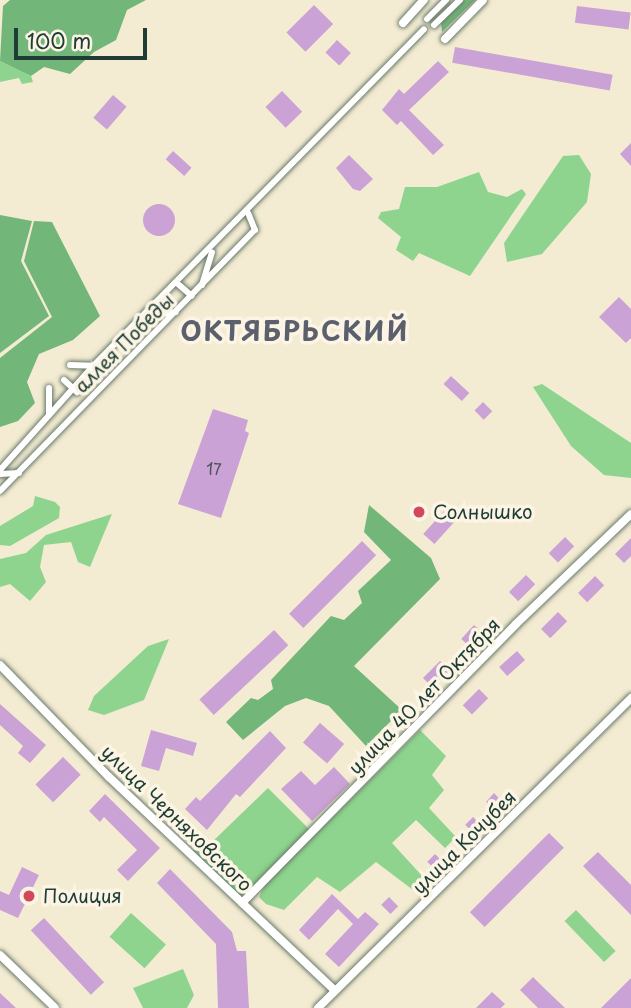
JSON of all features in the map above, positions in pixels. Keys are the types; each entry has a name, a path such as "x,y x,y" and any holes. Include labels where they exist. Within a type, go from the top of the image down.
{"street":[{"path":"403,23 424,0"},
{"path":"427,19 446,0"},
{"path":"434,25 460,0"},
{"path":"446,39 483,0"},
{"path":"0,472 48,415 75,390 93,366 248,213 424,29"},
{"name":"аллея Победы","path":"0,491 256,230 248,213"},
{"path":"202,287 213,248"},
{"path":"178,284 192,296"},
{"path":"144,317 178,312"},
{"path":"70,365 93,366"},
{"path":"64,380 75,390"},
{"path":"48,415 49,388"},
{"path":"0,472 20,472"},
{"name":"улица 40 лет Октября","path":"242,902 516,624 631,514"},
{"name":"улица Черняховского","path":"0,665 128,796 335,991"},
{"name":"улица Кочубея","path":"318,1008 631,698"},
{"path":"0,955 55,1008"}],"green space":[{"path":"10,0 146,0 127,10 116,40 94,52 70,74 44,67 31,76 0,61 3,6"},
{"path":"464,0 475,0 442,32 441,23"},
{"path":"0,61 31,76 33,82 22,84 19,78 0,82"},
{"path":"579,155 591,174 587,202 542,254 507,262 504,243 563,156"},
{"path":"479,172 488,192 507,197 522,189 526,194 470,276 419,253 413,261 396,250 401,237 378,218 381,212 399,209 405,187 437,187"},
{"path":"0,215 32,221 21,261 49,316 0,353"},
{"path":"34,221 52,222 100,316 73,340 39,354 27,382 35,403 18,421 0,427 0,358 52,317 24,261"},
{"path":"542,384 631,443 631,478 604,475 571,446 533,387"},
{"path":"35,496 55,502 60,507 59,518 10,546 0,545 0,526 33,506"},
{"path":"369,505 431,558 440,579 354,666 402,710 366,746 329,706 306,698 285,706 243,740 226,722 251,698 258,700 273,689 271,680 331,616 344,620 362,603 358,591 391,560 364,532"},
{"path":"112,514 90,567 78,562 71,542 44,545 40,567 46,582 30,601 10,584 0,587 0,559 26,553 46,535"},
{"path":"169,639 144,700 104,715 88,710 94,696 148,646"},
{"path":"420,730 446,756 432,775 444,790 429,808 456,837 445,848 416,820 392,843 424,878 413,890 376,862 340,892 317,877 284,910 266,904 259,897 265,885"},
{"path":"268,788 310,830 247,894 239,896 192,851 211,843"},
{"path":"576,910 616,951 604,962 564,921"},
{"path":"131,913 166,944 145,968 110,937"},
{"path":"183,969 194,995 187,1008 143,1008 133,988"}],"building":[{"path":"314,5 333,24 306,52 286,33"},
{"path":"577,6 631,13 629,29 575,23"},
{"path":"337,40 351,53 339,65 325,52"},
{"path":"455,47 613,75 610,91 452,63"},
{"path":"438,61 449,72 409,110 444,145 433,155 401,121 397,125 382,110 399,89 404,94"},
{"path":"282,91 302,112 286,128 265,107"},
{"path":"113,95 127,107 107,129 93,118"},
{"path":"631,143 631,166 620,154"},
{"path":"173,151 192,168 184,176 166,159"},
{"path":"349,155 373,179 360,191 353,189 336,168"},
{"path":"159,204 171,208 175,220 171,232 159,236 147,232 143,220 147,208"},
{"path":"619,297 631,309 631,338 626,343 599,317"},
{"path":"451,376 469,393 462,401 443,384"},
{"path":"483,402 492,411 484,420 475,410"},
{"path":"213,409 248,420 245,431 249,433 221,518 178,504"},
{"path":"444,511 455,521 434,544 423,534"},
{"path":"565,537 574,546 558,562 549,553"},
{"path":"631,538 631,556 624,563 615,554"},
{"path":"362,541 376,555 303,628 289,614"},
{"path":"526,575 535,584 518,601 509,592"},
{"path":"595,576 604,585 587,602 578,593"},
{"path":"558,612 567,621 550,638 541,629"},
{"path":"474,625 484,634 471,648 461,639"},
{"path":"274,630 288,645 214,715 199,700"},
{"path":"517,651 525,660 507,676 499,667"},
{"path":"440,661 449,670 432,687 423,678"},
{"path":"479,689 488,698 472,714 463,705"},
{"path":"0,704 46,745 30,763 18,753 23,746 0,725"},
{"path":"320,723 344,744 327,764 303,743"},
{"path":"151,730 197,743 193,756 166,748 159,771 141,766"},
{"path":"270,731 286,748 240,797 236,794 207,830 185,809 196,797 200,801"},
{"path":"63,757 81,775 53,802 35,785"},
{"path":"334,767 350,784 312,821 281,789 301,771 315,785"},
{"path":"494,793 503,803 495,810 486,802"},
{"path":"105,794 160,848 128,881 117,870 137,850 104,817 100,822 89,811"},
{"path":"473,817 482,826 474,834 465,825"},
{"path":"549,833 564,848 485,927 470,912"},
{"path":"598,852 631,885 631,915 583,866"},
{"path":"435,854 444,863 436,871 427,862"},
{"path":"22,867 39,875 18,918 0,910 0,891 9,895"},
{"path":"170,869 232,932 237,951 246,951 249,1008 218,1008 216,944 157,883"},
{"path":"332,894 358,919 365,912 379,924 339,967 325,954 353,924 338,909 309,940 299,930"},
{"path":"389,897 398,906 390,914 381,905"},
{"path":"44,918 104,982 91,995 31,930"},
{"path":"533,977 565,1008 538,1008 520,990"},
{"path":"631,978 631,1008 601,1008"},
{"path":"492,992 505,1004 501,1008 476,1008"},
{"path":"0,993 16,1008 0,1008"}],"place":[{"name":"Солнышко","path":"419,512"},
{"name":"Полиция","path":"29,896"}],"district":[{"name":"ОКТЯБРЬСКИЙ","path":"295,331"}]}
